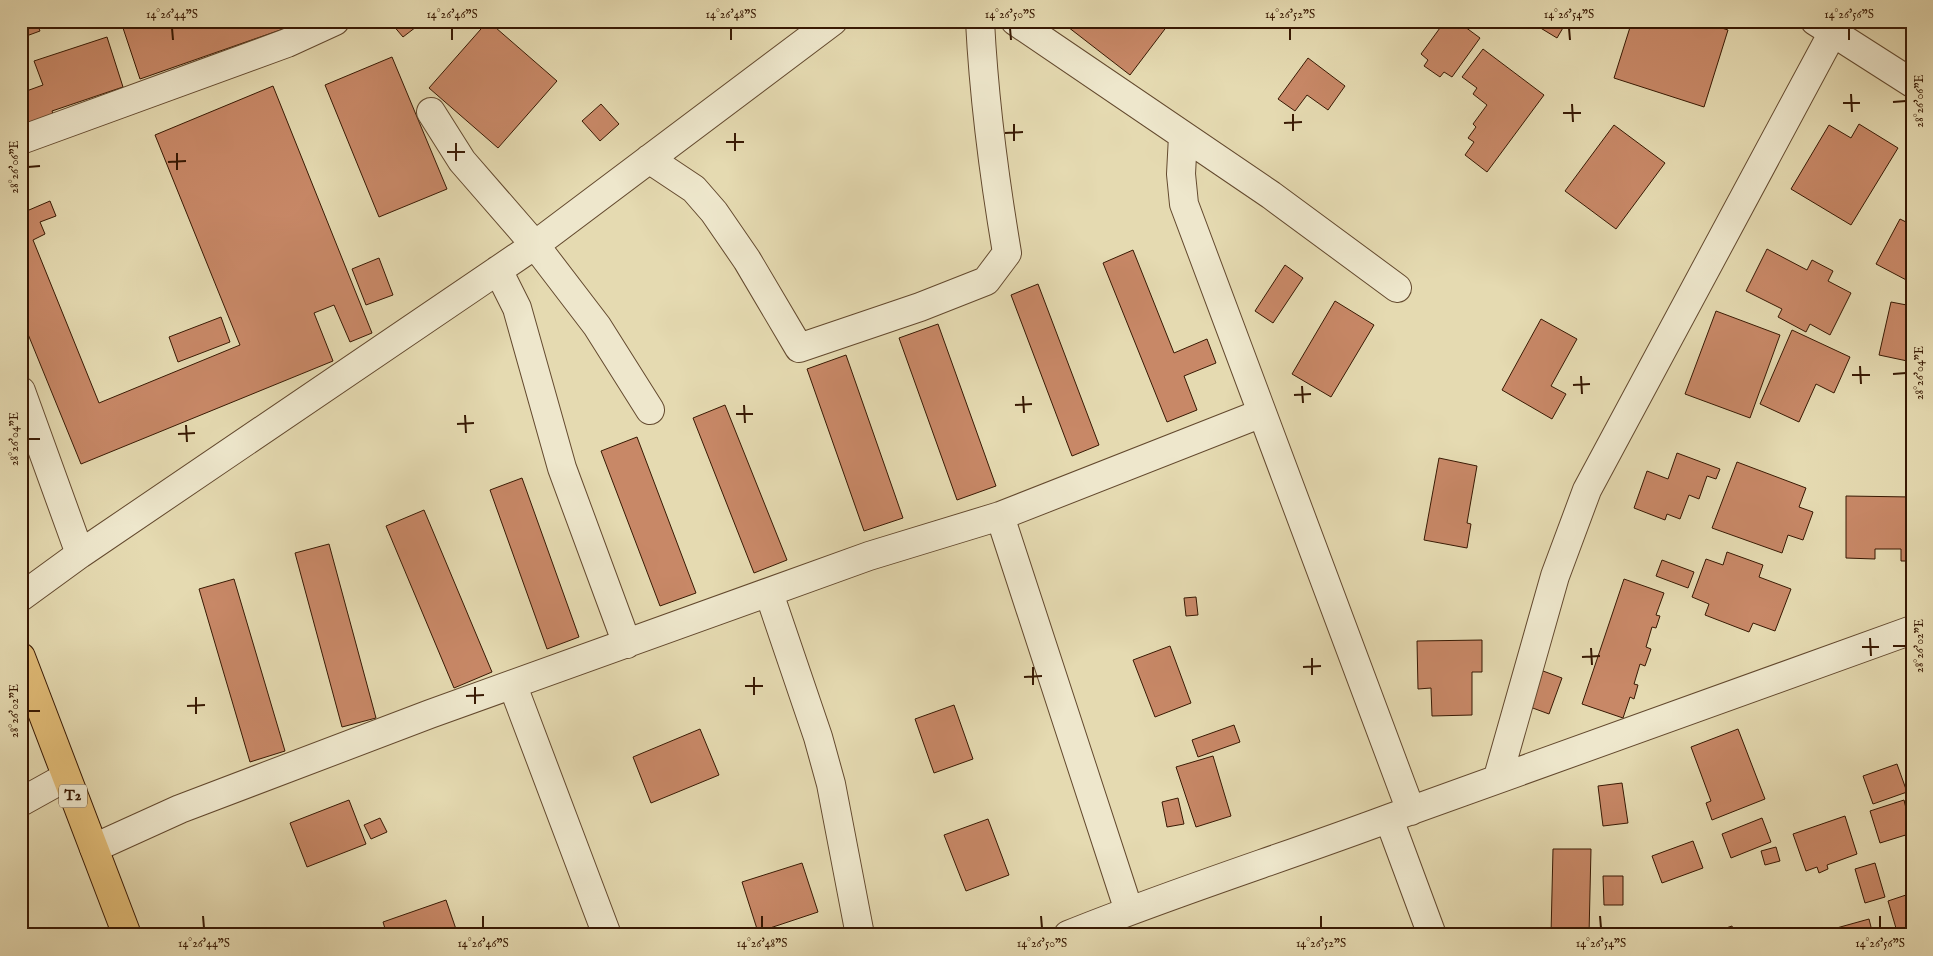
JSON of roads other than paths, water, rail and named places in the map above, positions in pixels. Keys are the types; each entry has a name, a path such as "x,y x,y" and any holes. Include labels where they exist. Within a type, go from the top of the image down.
{"highway":[{"name":"T2","path":"21,657 127,935"}],"street":[{"path":"21,140 287,42 335,21"},
{"path":"21,597 80,554 535,245 833,21"},
{"path":"649,159 694,189 714,212 747,260 799,348 920,307 986,281 1007,253 991,157 984,94 980,21"},
{"path":"1015,21 1271,195 1397,288"},
{"path":"1498,777 1554,576 1587,490 1824,27 1912,83"},
{"path":"431,112 462,161 535,245 597,326 650,410"},
{"path":"1183,136 1181,174 1184,204 1262,413 1400,815 1432,935"},
{"path":"498,270 517,308 562,468 628,644"},
{"path":"21,391 80,554"},
{"path":"94,848 180,809 430,714 513,686 869,556 1000,516 1262,413"},
{"path":"1000,516 1129,910"},
{"path":"768,593 818,737 831,784 860,935"},
{"path":"1068,935 1129,910 1400,815 1498,777 1912,630"},
{"path":"513,686 607,935"},
{"path":"21,802 66,777"}]}
